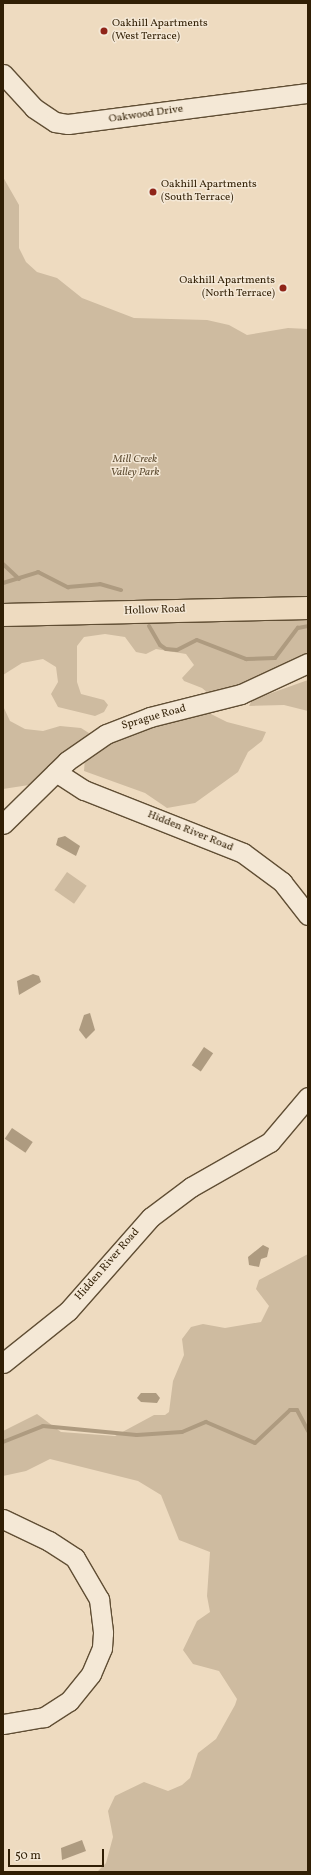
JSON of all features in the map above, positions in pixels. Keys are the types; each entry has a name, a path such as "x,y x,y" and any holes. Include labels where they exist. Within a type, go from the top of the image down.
{"main road":[{"name":"Hollow Road","path":"3,615 308,608"}],"street":[{"name":"Oakwood Drive","path":"3,74 34,108 51,120 68,124 308,93"},
{"name":"Sprague Road","path":"3,824 56,772 92,742 122,726 241,694 308,663"},
{"name":"Hidden River Road","path":"56,772 84,790 243,853 282,882 308,915"},
{"name":"Hidden River Road","path":"3,1364 68,1311 151,1217 191,1187 270,1142 308,1097"},
{"path":"3,1519 49,1541 75,1558 99,1599 103,1633 102,1648 92,1674 69,1701 44,1717 3,1724"}],"green space":[{"name":"Mill Creek Valley Park","path":"3,177 19,205 19,248 26,262 37,272 57,278 82,298 134,318 207,320 229,325 247,335 288,328 308,329 308,596 3,603"},
{"path":"308,618 308,657 214,698 202,688 184,681 182,678 194,665 186,654 156,649 146,654 136,652 125,637 105,634 84,637 77,646 77,682 81,694 104,700 108,705 104,712 95,716 58,707 51,694 58,682 56,667 43,659 22,663 3,675 3,626"},
{"path":"308,680 308,711 284,705 249,706 252,700"},
{"path":"3,706 10,721 25,729 43,731 60,726 81,728 92,735 29,785 3,789"},
{"path":"207,712 227,722 266,732 262,741 248,752 238,772 195,803 167,808 145,793 84,771 85,757 117,738"},
{"path":"67,872 87,886 74,904 54,890"},
{"path":"308,1254 308,1872 97,1872 106,1863 113,1837 108,1811 115,1796 144,1782 168,1791 182,1785 190,1778 198,1753 216,1739 235,1705 237,1699 219,1671 193,1664 183,1650 197,1621 210,1612 207,1596 210,1552 179,1540 161,1495 138,1481 50,1459 26,1471 3,1476 3,1431 37,1414 61,1432 115,1436 154,1415 165,1415 169,1412 173,1381 184,1355 182,1339 191,1327 203,1324 225,1328 261,1322 269,1306 256,1289 259,1280"}],"shaded area":[{"path":"65,836 80,846 76,856 56,845 58,838"},
{"path":"33,974 39,976 41,982 19,995 17,981"},
{"path":"90,1013 95,1030 86,1039 79,1030 84,1015"},
{"path":"204,1047 213,1053 201,1071 192,1065"},
{"path":"12,1128 33,1142 25,1153 5,1139"},
{"path":"263,1245 269,1248 267,1257 261,1259 259,1267 249,1265 248,1257"},
{"path":"141,1393 156,1393 160,1398 157,1403 141,1402 137,1398"},
{"path":"82,1840 86,1851 62,1860 61,1848"}],"waterway":[{"path":"3,564 19,579"},
{"path":"3,583 38,572 68,587 100,584 121,590"},
{"path":"149,626 160,645 166,649 177,650 197,640 246,659 275,658 298,628 308,626"},
{"path":"3,1442 43,1426 137,1435 182,1432 206,1422 255,1443 290,1410 297,1410 308,1431"}],"place":[{"name":"Oakhill Apartments (West Terrace)","path":"104,31"},
{"name":"Oakhill Apartments (South Terrace)","path":"153,192"},
{"name":"Oakhill Apartments (North Terrace)","path":"283,288"}]}
